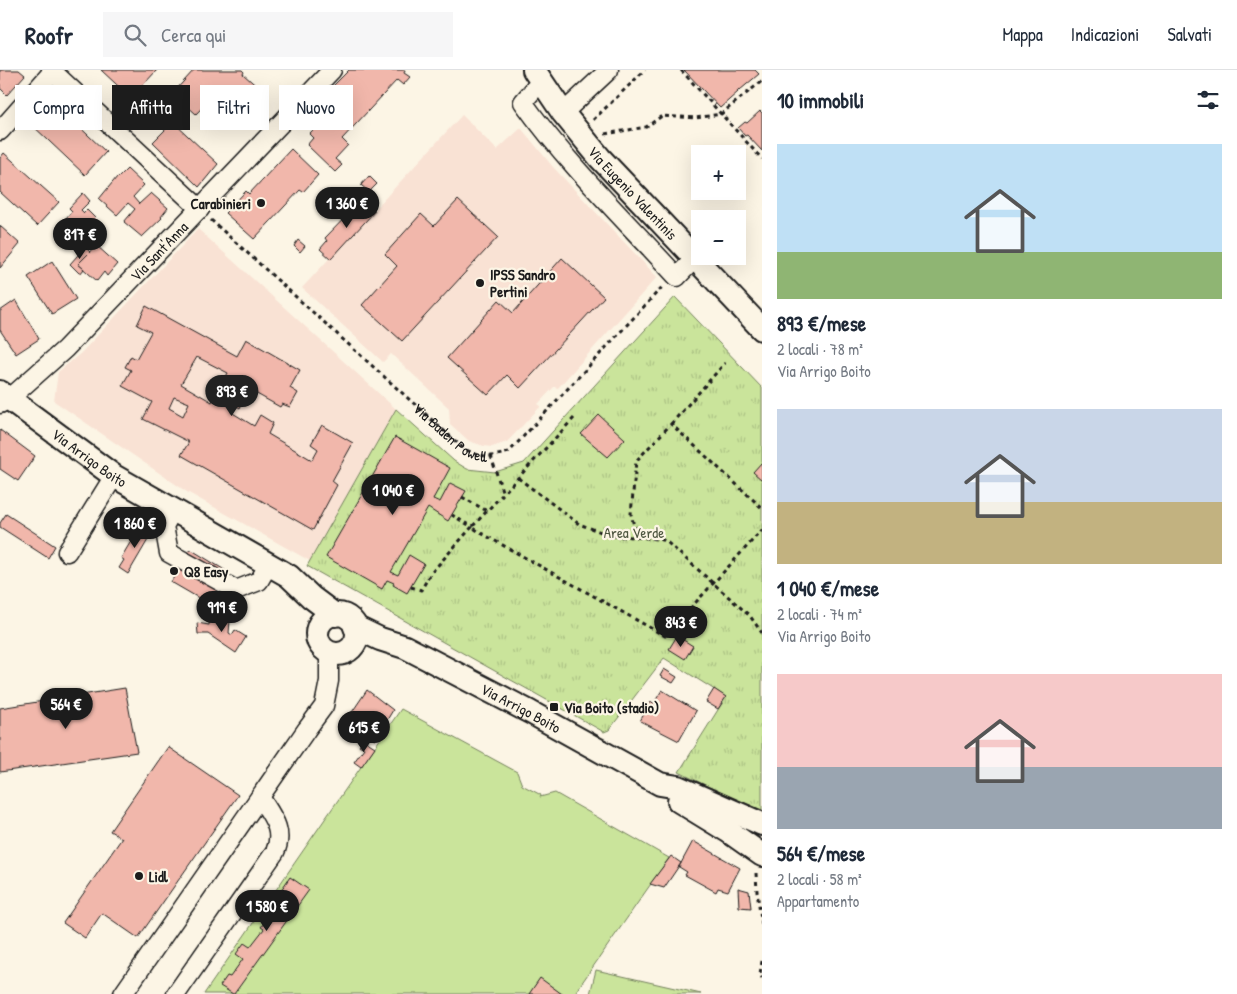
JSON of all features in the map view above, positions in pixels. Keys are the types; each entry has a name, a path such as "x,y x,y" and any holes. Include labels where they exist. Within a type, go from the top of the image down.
{"main road":[{"name":"Via Eugenio Valentinis","path":"538,76 563,113 600,158 691,254"},
{"name":"Via Eugenio Valentinis","path":"702,265 762,329"},
{"name":"Via Arrigo Boito","path":"3,398 114,476 288,576 329,617 347,617 345,643 380,639 405,647 660,784 678,788 762,824"},
{"path":"329,617 317,631 317,638 323,649 345,643"},
{"name":"Via Arrigo Boito","path":"660,784 672,797 728,831 762,855"}],"street":[{"name":"Via Sant'Anna","path":"3,398 64,349 332,70"},
{"path":"563,113 609,70"},
{"path":"0,131 52,71 200,209"},
{"path":"538,76 523,102 538,124 677,277 691,262"},
{"path":"67,552 114,476"},
{"path":"173,510 164,526 169,553 236,590 260,580 269,564"},
{"path":"123,994 324,706 329,680 345,643"},
{"path":"176,994 276,852 280,843 280,833 260,796"}],"path":[{"path":"595,126 592,121 645,70"},
{"path":"681,70 762,160"},
{"path":"598,131 606,134 646,127 662,116 690,116 696,118 721,114 762,81"},
{"name":"Via Baden Powell","path":"200,209 463,448 477,456 491,456 510,452 665,284 677,277"},
{"path":"641,538 634,526 631,514 636,461 725,362"},
{"path":"411,587 421,590 431,572 574,418"},
{"path":"671,424 762,508"},
{"path":"491,456 503,494"},
{"path":"518,478 579,524 612,536 662,540 750,616 762,633"},
{"path":"462,497 487,511"},
{"path":"452,514 481,533 665,636 762,530"},
{"path":"762,961 760,974 762,978"}],"shaded area":[{"name":"IPSS Sandro Pertini","path":"462,115 497,150 521,128 553,167 657,277 558,388 554,387 538,404 541,406 507,442 492,447 469,441 450,424 449,408 391,354 383,362 302,288"},
{"path":"198,229 396,409 310,561 187,492 54,401 58,372 81,353"}],"green space":[{"name":"Area Verde","path":"675,297 762,388 762,810 721,793 679,772 726,697 664,658 609,730 604,732 307,566 396,409 454,461 467,469 495,472 524,463"},
{"path":"401,709 517,772 522,785 541,795 540,797 555,793 669,858 574,994 204,994"},
{"path":"596,970 701,994 590,994"}],"building":[{"path":"0,70 19,70 25,75 7,95 0,88"},
{"path":"101,70 157,70 143,85 117,85"},
{"path":"194,70 242,70 243,74 255,85 200,85 200,110 196,114 190,109 190,85 180,85"},
{"path":"349,70 405,70 404,73 410,77 403,85 397,80 353,127 353,85 334,85"},
{"path":"684,70 755,70 759,74 739,89 720,108"},
{"path":"760,111 762,113 762,151 738,128 745,122 747,123"},
{"path":"37,130 83,130 106,152 85,175"},
{"path":"165,130 182,130 218,164 199,187 153,142"},
{"path":"313,130 350,130 342,139 348,145 335,159 342,165 335,172 307,145 313,138 309,134"},
{"name":"Carabinieri","path":"291,149 318,175 303,192 300,190 254,239 225,213 246,191 249,194"},
{"path":"4,153 59,202 37,226 0,192 0,158"},
{"path":"127,169 144,185 133,197 139,204 151,193 168,208 162,218 142,237 124,222 135,209 128,203 117,215 99,199 117,177"},
{"path":"369,176 377,184 369,192 361,185"},
{"path":"83,193 90,201 81,210 84,213 87,210 99,222 80,243 60,225 72,211 69,208"},
{"path":"362,200 375,211 331,259 320,249 327,241 325,238"},
{"path":"458,200 498,237 402,341 362,305 397,266 385,254 421,214 434,226"},
{"path":"0,226 20,244 0,268"},
{"path":"298,240 305,246 300,252 294,246"},
{"path":"96,245 117,264 107,276 104,272 97,281 78,264"},
{"path":"85,247 90,252 78,264 84,269 80,274 70,264"},
{"path":"562,258 604,297 520,388 507,375 488,395 447,358 499,300 513,313"},
{"path":"52,261 76,299 52,314 28,277"},
{"path":"16,300 39,339 16,354 0,330 0,311"},
{"path":"146,306 237,356 246,339 300,370 290,388 298,393 290,407 282,404 280,407 246,388 243,393 246,395 240,408 235,405 231,412 254,426 260,415 273,423 268,434 312,460 318,449 311,444 322,425 353,443 332,481 337,485 313,530 181,455 189,442 143,419 152,402 122,386 131,370 125,367 131,356 136,359 151,332 137,325","holes":["197,357 228,373 212,402 181,384","174,397 189,403 183,416 169,408"]},
{"path":"599,415 625,439 608,457 581,434"},
{"path":"0,430 35,456 18,481 0,469"},
{"path":"395,437 450,468 433,499 440,502 450,483 466,491 448,521 428,508 391,572 398,575 409,555 424,564 407,593 387,580 382,589 326,557"},
{"path":"762,462 762,480 753,472"},
{"path":"6,514 55,546 48,558 0,527 0,523"},
{"path":"140,526 152,533 128,574 119,568 124,560 121,558"},
{"path":"190,549 228,572 209,604 171,582"},
{"path":"210,618 230,620 229,633 232,635 235,630 246,637 236,653 208,634 198,634 197,623 209,625"},
{"path":"677,636 693,646 685,659 669,649"},
{"path":"664,669 677,677 673,683 660,676"},
{"path":"125,688 137,752 0,772 0,708"},
{"path":"714,689 726,697 718,709 706,702"},
{"path":"367,690 393,710 375,740 346,721"},
{"path":"662,690 696,711 679,741 640,721 651,702 654,703"},
{"path":"364,740 375,747 361,767 354,762 364,748 359,745"},
{"name":"Lidl","path":"168,747 238,795 138,938 102,913 85,938 63,923 122,838 110,831"},
{"path":"693,841 740,868 728,891 718,888 716,892 685,875 687,872 679,867"},
{"path":"671,856 681,863 664,888 650,884"},
{"path":"290,877 309,890 233,994 220,986 227,976 230,977 243,959 236,954 244,943 250,947 264,929 261,927 267,919 263,916"},
{"path":"738,888 749,891 751,908 739,907"},
{"path":"540,978 562,994 529,994"}],"place":[{"name":"Carabinieri","path":"261,203"},
{"name":"IPSS Sandro Pertini","path":"480,283"},
{"name":"Q8 Easy","path":"174,571"},
{"name":"Via Boito (stadio)","path":"554,707"},
{"name":"Lidl","path":"139,876"}]}
